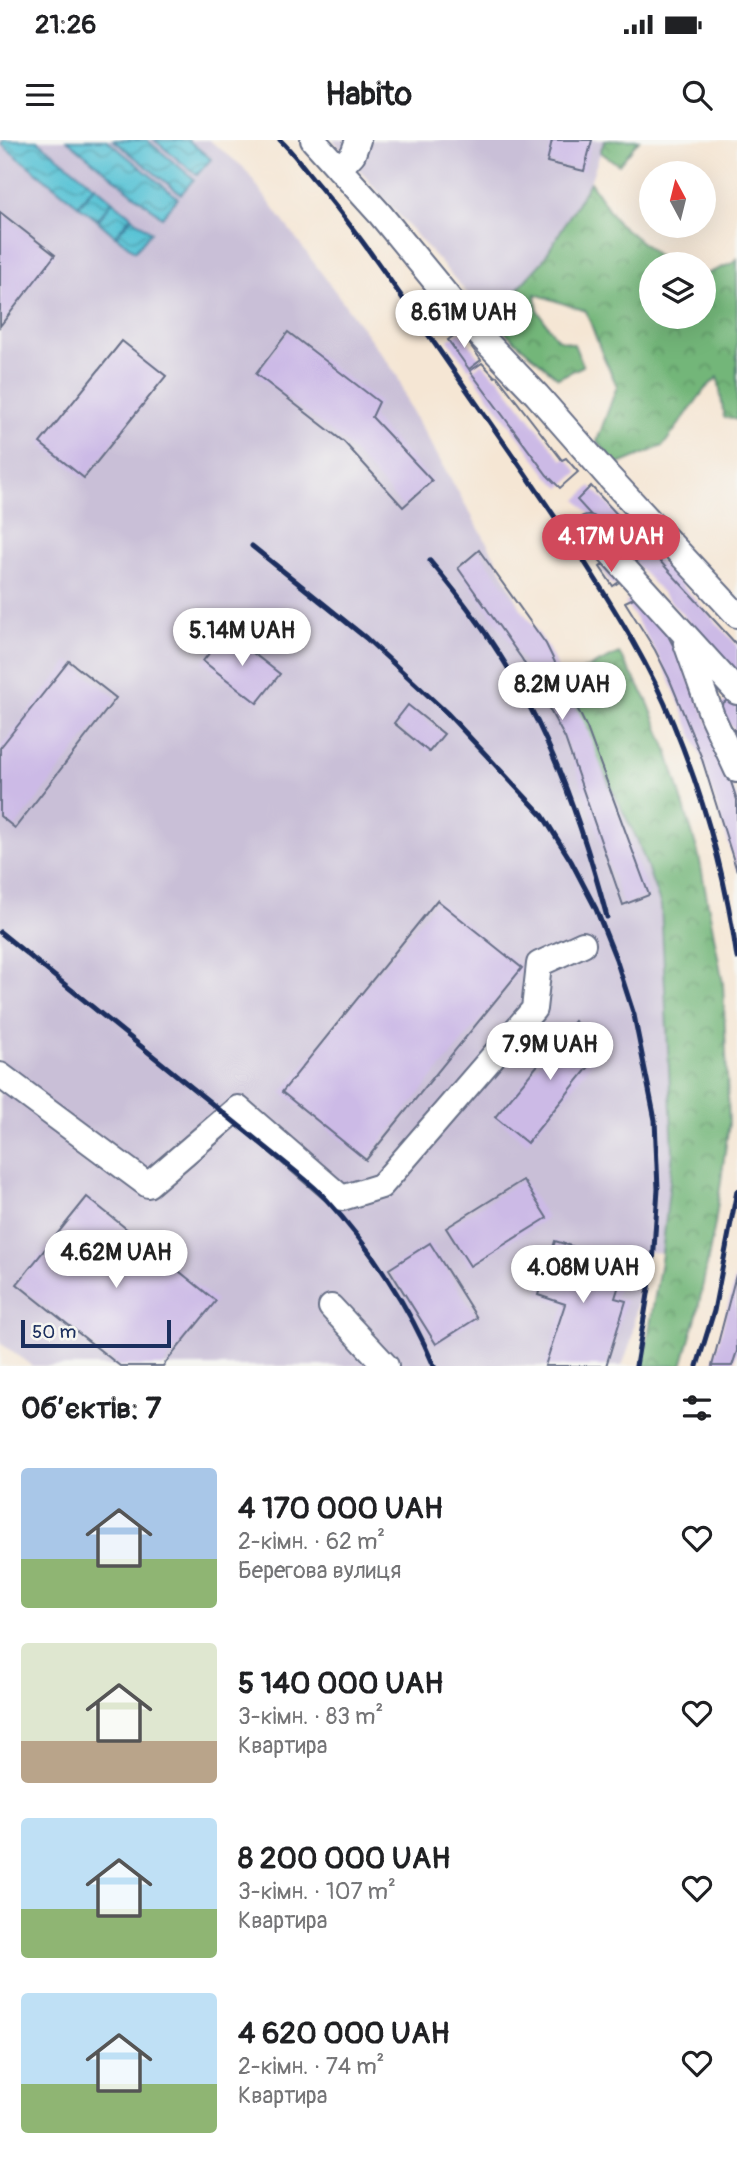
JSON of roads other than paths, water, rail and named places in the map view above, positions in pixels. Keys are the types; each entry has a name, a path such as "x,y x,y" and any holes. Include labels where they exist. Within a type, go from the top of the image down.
{"street":[{"path":"313,140 380,214 476,331 737,615"},
{"path":"339,169 353,154 358,140"},
{"path":"588,528 737,692"},
{"path":"681,629 712,716 737,770"},
{"path":"0,1075 148,1185 238,1108 342,1198 381,1186 534,1009 538,964 583,944"},
{"path":"331,1307 386,1366"}],"water":[{"path":"4,140 37,140 94,186 78,205 1,144"},
{"path":"67,140 107,140 178,198 162,217"},
{"path":"113,140 147,140 194,179 181,194"},
{"path":"154,140 188,140 211,159 197,175"},
{"path":"95,186 131,216 115,236 98,221 112,202 97,220 79,206"},
{"path":"132,217 151,232 135,251 116,236"}],"railway":[{"path":"280,140 362,241 548,507 632,640 664,702 695,780 720,868 737,958"},
{"path":"252,546 366,638 447,713 543,816 596,909 634,1015 655,1120 658,1189 653,1264 636,1366"},
{"path":"430,561 494,646 535,716 573,805 607,917"},
{"path":"0,932 322,1195 358,1237 387,1278 413,1321 434,1366"},
{"path":"697,1366 714,1311 737,1191"}]}
